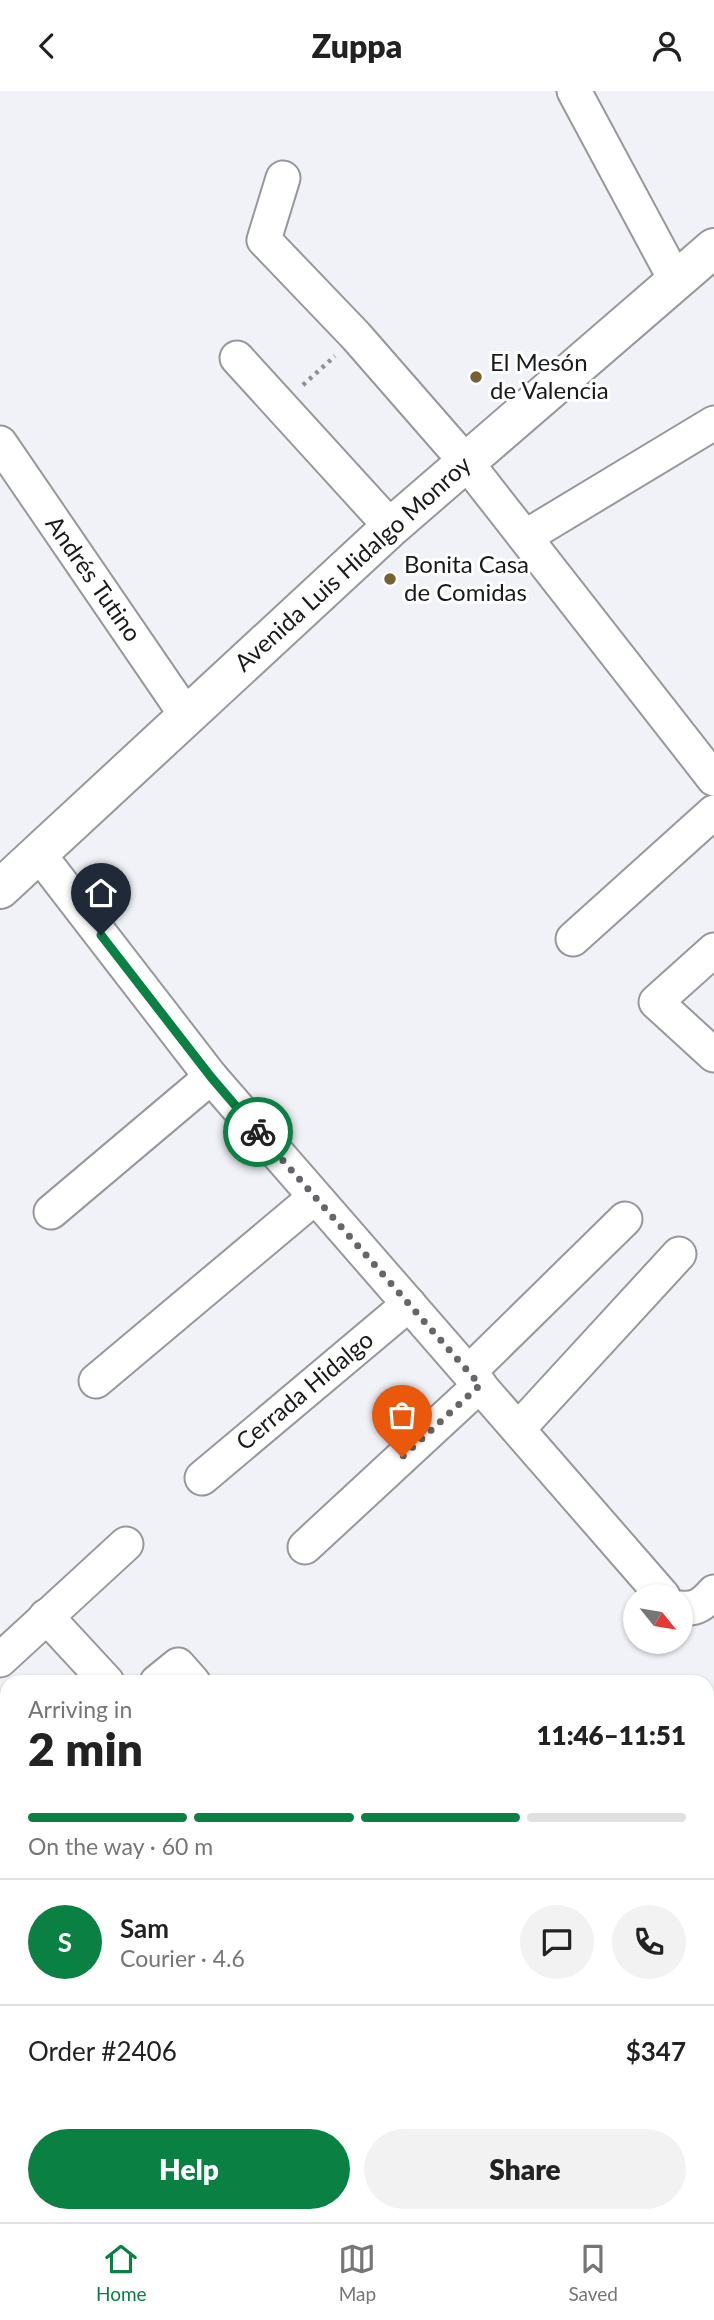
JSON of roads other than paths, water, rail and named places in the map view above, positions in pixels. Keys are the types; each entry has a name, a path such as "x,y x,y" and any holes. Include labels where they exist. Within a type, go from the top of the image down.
{"street":[{"path":"574,91 676,281"},
{"path":"283,178 264,240 356,336 466,462 714,779"},
{"name":"Avenida Luis Hidalgo Monroy","path":"0,889 391,527 714,248"},
{"path":"237,358 391,527"},
{"path":"525,537 714,423"},
{"name":"Andrés Tutino","path":"0,443 186,715"},
{"path":"573,939 714,812"},
{"path":"38,853 211,1077 653,1584"},
{"path":"714,950 656,1002 714,1055"},
{"path":"51,1212 211,1077"},
{"path":"96,1381 314,1198"},
{"path":"305,1547 475,1378 625,1219"},
{"path":"519,1428 679,1254"},
{"name":"Cerrada Hidalgo","path":"202,1478 409,1304"},
{"path":"0,1660 125,1544"},
{"path":"693,1609 703,1604 714,1592"},
{"path":"46,1616 101,1675"},
{"path":"166,1675 178,1665 187,1675"}],"place":[{"name":"El Mesón de Valencia","path":"476,377"},
{"name":"Bonita Casa de Comidas","path":"390,579"}]}
